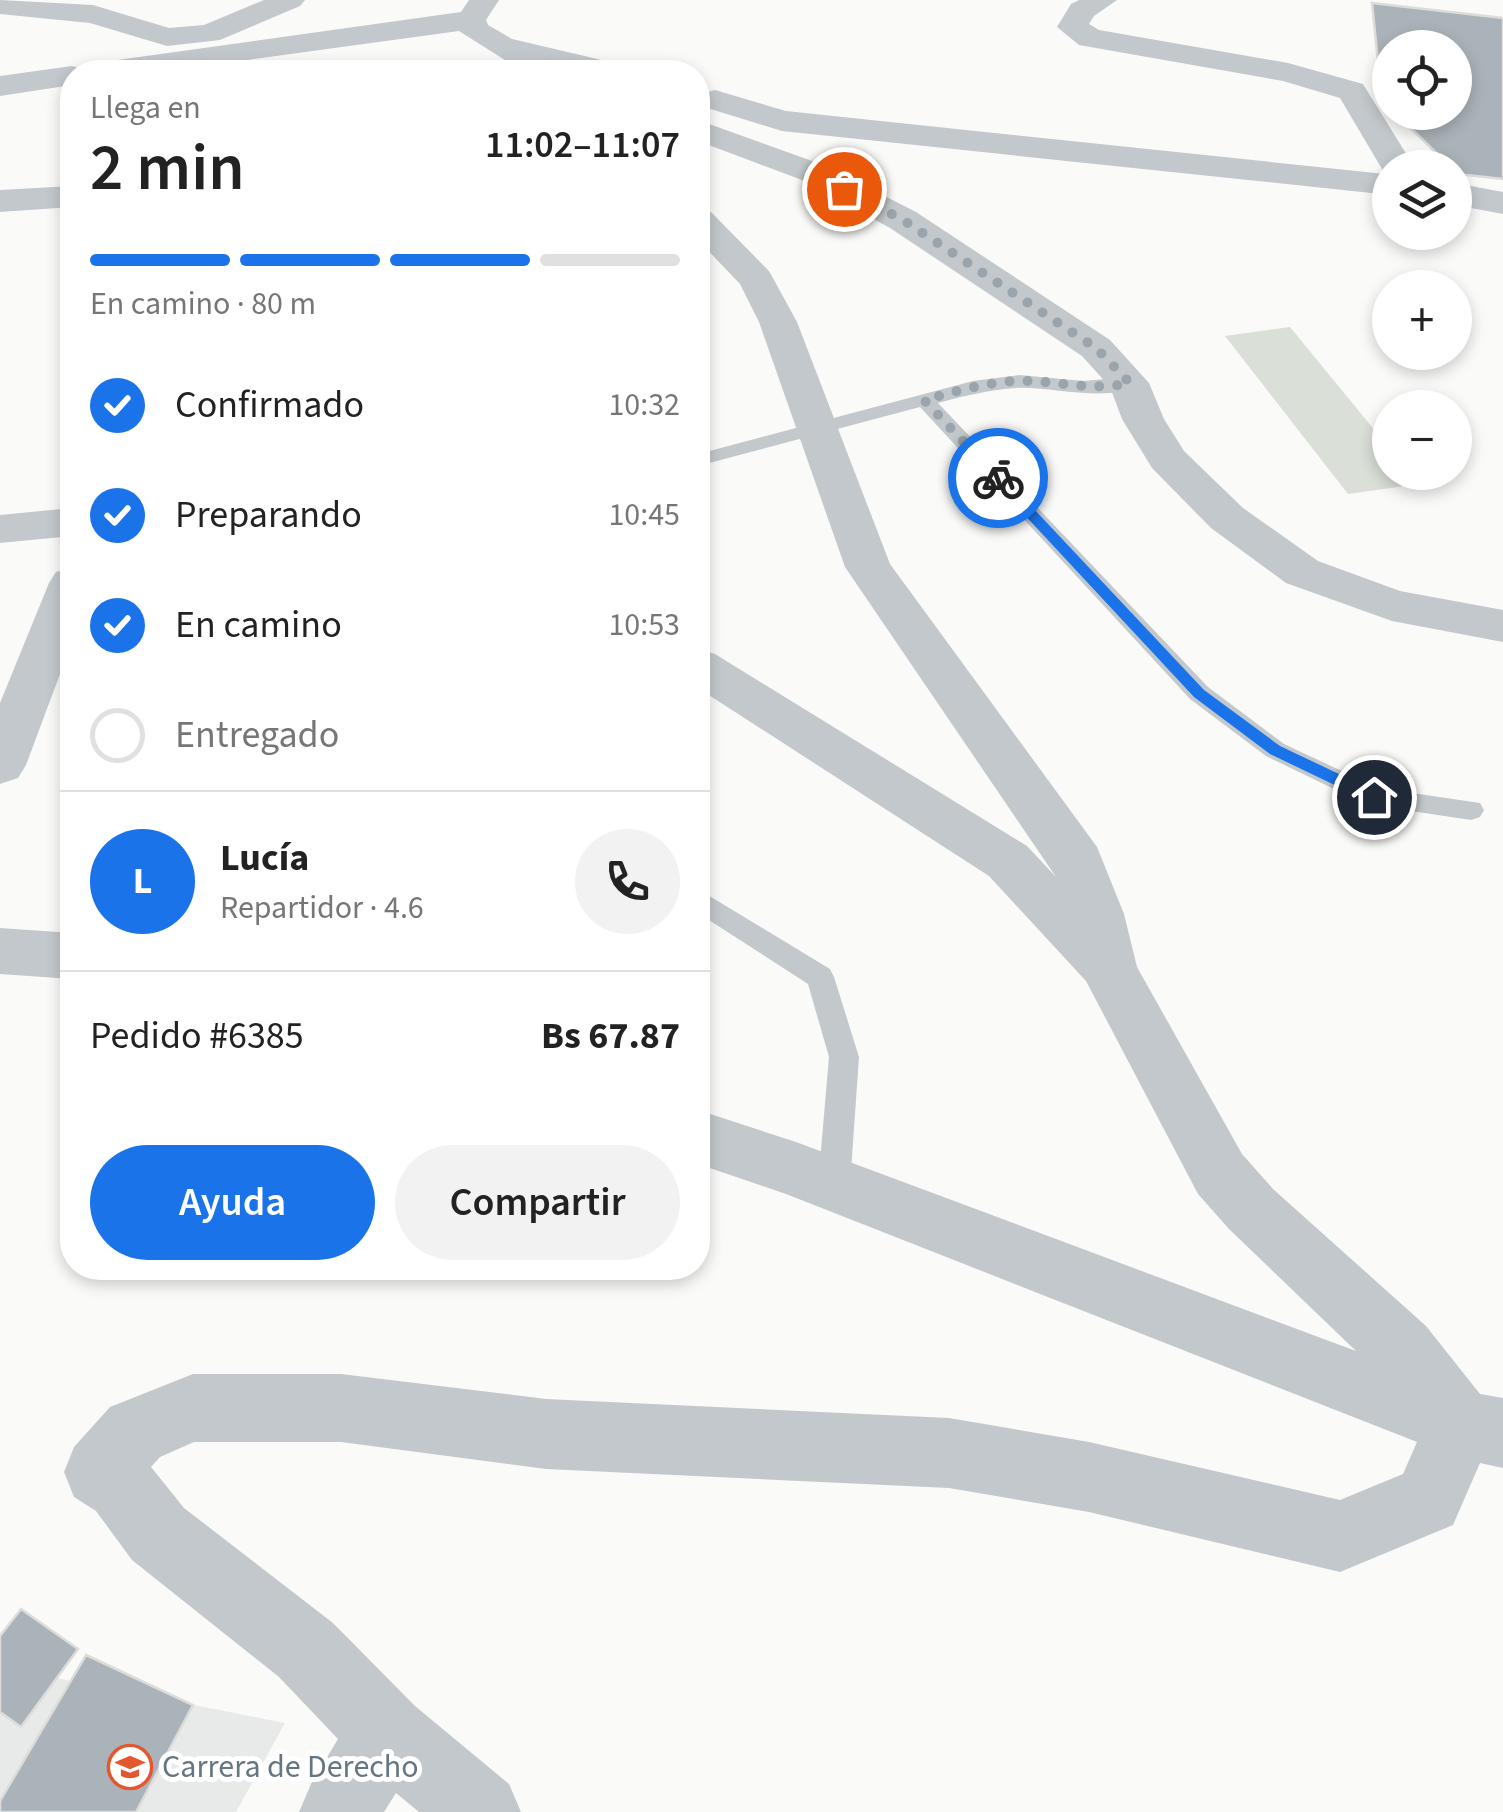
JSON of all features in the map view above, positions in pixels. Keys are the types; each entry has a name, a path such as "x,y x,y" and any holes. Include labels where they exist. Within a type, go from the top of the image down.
{"street":[{"path":"0,5 87,6 93,14 168,36 182,36 210,34 290,0"},
{"path":"1102,0 1082,10 1072,27 1090,38 1288,72 1352,91 1387,150"},
{"path":"366,3 476,16 505,47 526,60"},
{"path":"177,60 476,16"},
{"path":"505,47 561,60"},
{"path":"0,86 60,78"},
{"path":"710,100 782,121 1372,183"},
{"path":"710,134 814,173 903,220 1096,348 1130,383 1143,418 1166,459 1227,518 1302,572 1392,605 1503,626"},
{"path":"1472,197 1503,203"},
{"path":"0,201 60,198"},
{"path":"710,232 756,279 778,322 868,567 1078,862 1109,970"},
{"path":"0,529 60,523"},
{"path":"0,765 60,614"},
{"path":"0,650 48,645"},
{"path":"710,674 1008,861 1109,970 1220,1174 1251,1209 1482,1429"},
{"path":"0,951 60,955"},
{"path":"710,1141 834,1184 1482,1429"},
{"path":"482,1812 386,1734 306,1650 158,1534 120,1486 99,1472 135,1432 193,1408 341,1408 546,1434 949,1453 1089,1477 1340,1536 1428,1500 1482,1429"},
{"path":"339,1812 386,1734"}],"lane":[{"path":"710,457 973,387 1020,381 1083,387 1130,383"},
{"path":"924,400 1199,694 1275,750 1374,797 1471,810"},
{"path":"710,908 820,977 844,1057 834,1184"}],"shaded area":[{"path":"1290,327 1372,427 1372,490 1376,490 1348,494 1225,336"},
{"name":"Carrera de Derecho","path":"0,1667 285,1723 236,1812 0,1812"}],"building":[{"path":"1372,3 1503,18 1503,179 1472,176 1472,150 1433,150 1413,130 1472,130 1472,30 1375,30"},
{"path":"21,1609 78,1649 21,1727 0,1712 0,1636"},
{"path":"86,1655 193,1705 136,1812 0,1812 0,1801"}],"way so far":[{"path":"844,189 903,220 1096,348 1130,383 1108,388 1020,381 973,387 924,400 998,478"}],"place":[{"name":"Carrera de Derecho","path":"130,1767"}],"route":[{"path":"998,478 1199,694 1275,750 1374,797"}]}
